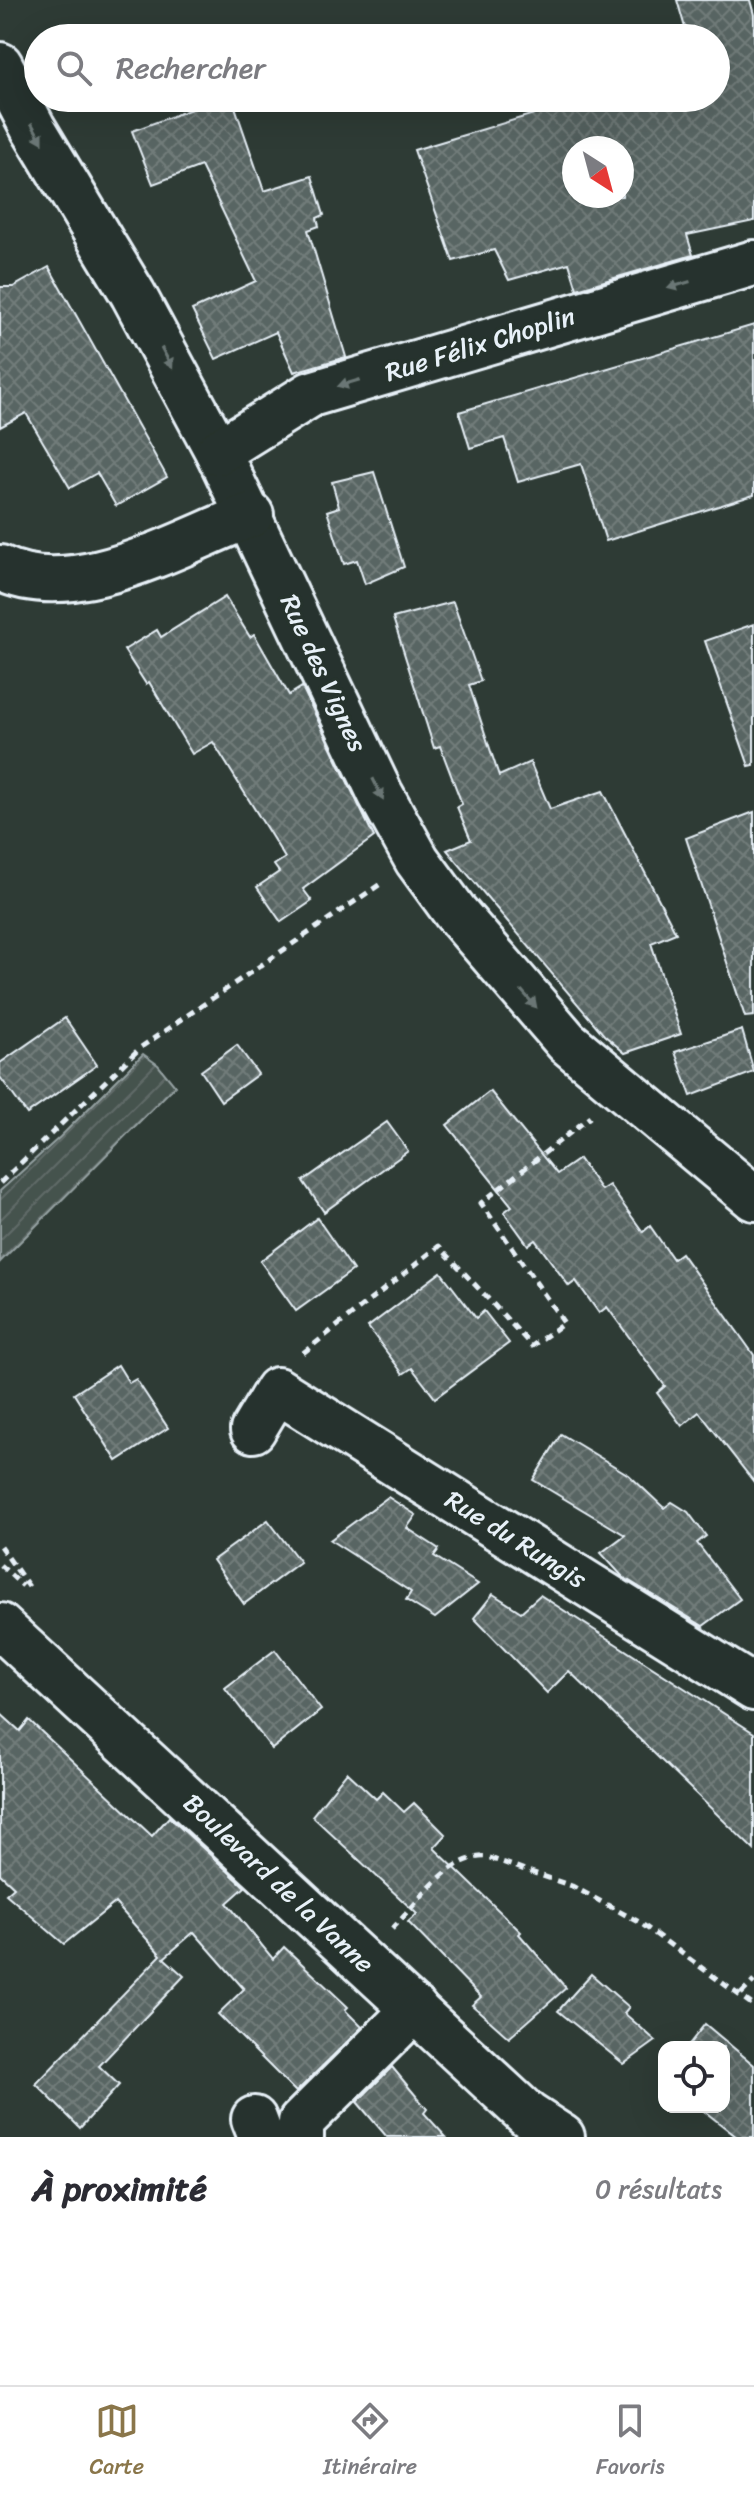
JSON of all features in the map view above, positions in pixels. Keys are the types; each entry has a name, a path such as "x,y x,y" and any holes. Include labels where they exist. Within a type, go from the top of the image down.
{"street":[{"name":"Rue des Vignes","path":"0,65 24,111"},
{"name":"Rue des Vignes","path":"25,112 133,294 218,452 251,515 380,793 417,860 455,912 567,1042 754,1198"},
{"name":"Rue Félix Choplin","path":"218,452 311,394 754,263"},
{"path":"0,568 19,578 58,581 103,573 251,515"},
{"path":"253,1430 286,1375"},
{"name":"Rue du Rungis","path":"286,1375 754,1688"},
{"name":"Boulevard de la Vanne","path":"0,1626 528,2115 562,2137"},
{"path":"301,2137 301,2122 415,2009"}],"path":[{"path":"0,1183 141,1047 381,884"},
{"path":"286,1375 439,1246 532,1346 564,1323 481,1203 594,1114"},
{"path":"0,1546 34,1596"},
{"path":"386,1936 454,1866 472,1856 487,1857 572,1886 639,1922 700,1970 754,2006"},
{"path":"741,1995 754,1981"}],"shaded area":[{"path":"143,1054 158,1065 175,1086 0,1262 0,1191 60,1137"}],"building":[{"path":"677,0 750,0 754,15 754,221 687,235 693,255 577,289 569,263 509,280 494,250 453,261 414,150 540,112 730,112 730,24 684,24"},
{"path":"183,112 237,112 264,191 312,176 324,215 317,218 319,226 308,230 346,357 294,372 276,332 216,359 192,310 256,281 201,166 153,184 132,131"},
{"path":"49,267 167,477 116,506 97,473 70,488 26,413 0,427 0,287 13,287"},
{"path":"754,325 754,495 606,541 581,464 518,482 504,438 470,448 459,412"},
{"path":"374,472 404,567 365,584 357,560 344,564 327,511 339,507 332,482"},
{"path":"225,597 250,637 254,634 289,695 302,687 374,837 303,889 312,901 281,922 257,887 279,872 274,865 285,858 213,742 192,754 149,682 146,684 124,650 157,630 161,637"},
{"path":"453,602 481,681 469,685 499,776 530,762 550,809 603,791 676,933 651,943 681,1034 625,1053 604,1035 447,850 471,840 457,807 462,804 440,746 434,748 393,618"},
{"path":"754,624 754,765 749,766 705,641"},
{"path":"754,812 754,1016 745,1017 686,838"},
{"path":"65,1018 97,1065 27,1114 0,1077 0,1063"},
{"path":"742,1030 754,1072 691,1096 675,1052"},
{"path":"237,1045 258,1074 221,1101 201,1071"},
{"path":"490,1091 557,1174 579,1159 601,1190 609,1185 643,1232 650,1226 673,1259 681,1253 754,1355 754,1482 699,1412 682,1426 657,1393 665,1386 607,1307 599,1313 576,1281 569,1286 535,1240 528,1245 504,1212 512,1206 447,1125"},
{"path":"387,1122 408,1151 324,1212 303,1181"},
{"path":"317,1218 353,1270 296,1311 260,1261"},
{"path":"441,1272 476,1318 484,1311 509,1343 435,1398 412,1368 403,1374 368,1327"},
{"path":"118,1365 129,1383 136,1379 168,1428 117,1461 74,1394"},
{"path":"561,1434 629,1475 664,1508 672,1502 688,1512 706,1536 697,1543 740,1599 703,1626 623,1577 601,1553 625,1535 533,1480"},
{"path":"388,1497 416,1515 407,1528 439,1549 434,1556 478,1584 435,1618 406,1600 411,1592 330,1540"},
{"path":"268,1520 300,1562 244,1604 213,1560"},
{"path":"493,1594 521,1612 540,1595 754,1733 754,1850 569,1671 547,1693 474,1618"},
{"path":"275,1650 321,1710 272,1749 225,1688"},
{"path":"0,1713 20,1731 29,1720 152,1836 169,1817 245,1887 227,1903 273,1959 284,1947 348,2007 345,2010 362,2027 296,2092 218,2014 244,1989 194,1932 164,1958 184,1976 99,2066 119,2085 80,2128 36,2084 161,1955 115,1903 64,1944 6,1894 14,1887 0,1874"},
{"path":"347,1772 376,1799 383,1792 404,1812 414,1803 446,1835 434,1848 521,1932 519,1934 566,1988 509,2038 472,2005 481,1997 408,1922 417,1914 312,1816"},
{"path":"591,1974 629,2007 624,2013 656,2041 624,2064 558,2011"},
{"path":"705,2024 725,2041 692,2041"},
{"path":"730,2045 754,2065 754,2137 737,2137 707,2113 730,2113"},
{"path":"392,2067 427,2109 424,2113 446,2137 387,2137 357,2102"}]}
